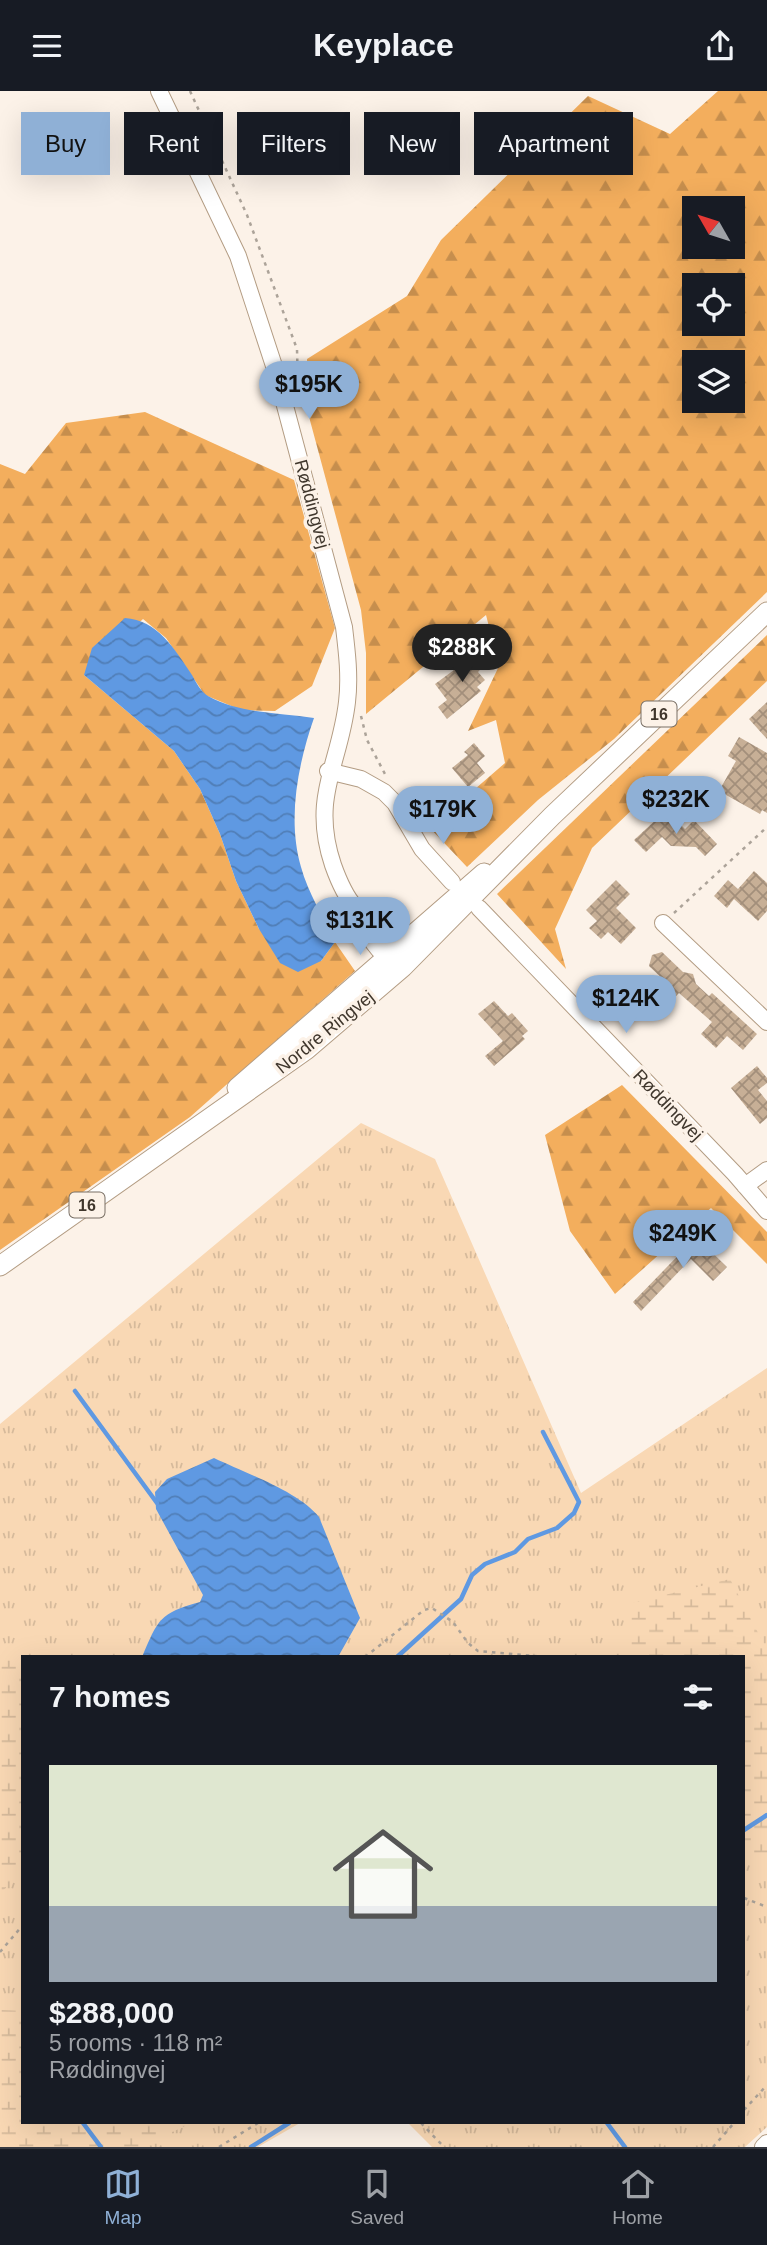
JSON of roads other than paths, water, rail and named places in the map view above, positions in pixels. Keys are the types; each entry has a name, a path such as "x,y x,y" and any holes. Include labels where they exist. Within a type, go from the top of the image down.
{"main road":[{"name":"Nordre Ringvej","path":"0,1266 306,1050 403,967 552,816 767,612"},
{"name":"Nordre Ringvej","path":"174,1144 390,953 552,816"}],"street":[{"name":"Røddingvej","path":"159,91 238,256 276,372 344,627 348,664 347,703 328,771 324,806 326,838 333,865 348,899 403,967"},
{"path":"328,771 361,779 384,792 422,849 452,883"},
{"name":"Røddingvej","path":"479,908 767,1211"},
{"path":"663,923 767,1023"},
{"path":"745,1186 767,1170"},
{"path":"762,2147 767,2143"}],"water":[{"path":"125,618 147,624 164,637 208,696 246,709 314,718 299,773 295,830 304,877 335,942 321,961 298,972 280,963 259,929 236,881 220,834 200,789 174,751 84,675 92,648"},
{"path":"214,1458 285,1491 319,1517 360,1618 339,1655 143,1655 152,1634 168,1614 200,1602 203,1595 156,1509 155,1492 167,1479"}],"waterway":[{"path":"75,1391 157,1503"},
{"path":"399,1655 461,1599 472,1575 485,1564 515,1552 528,1539 557,1528 574,1513 579,1502 543,1432"},
{"path":"745,1829 767,1815"},
{"path":"84,2124 101,2147"},
{"path":"251,2147 287,2124"},
{"path":"608,2124 625,2147"}]}
